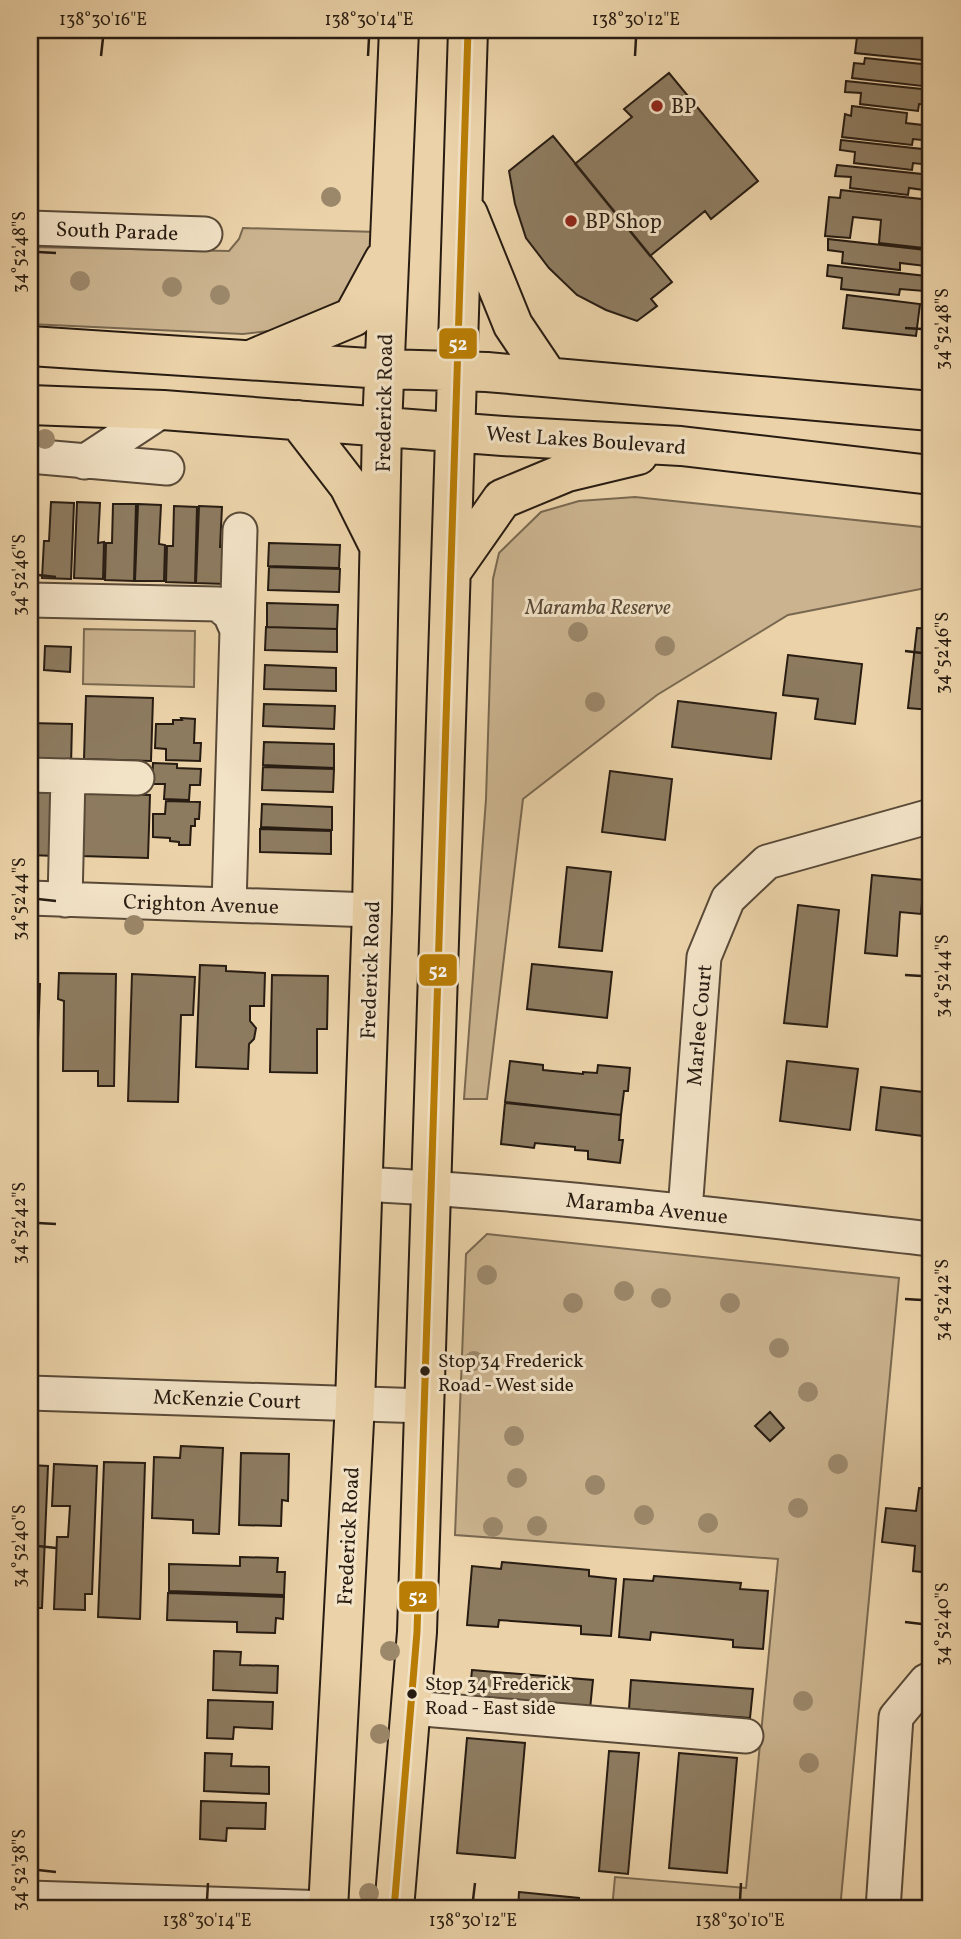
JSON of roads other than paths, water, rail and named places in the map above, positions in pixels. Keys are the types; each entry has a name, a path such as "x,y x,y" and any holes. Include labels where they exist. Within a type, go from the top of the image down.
{"main road":[{"name":"Frederick Road","path":"328,1908 355,1403 372,910 382,427 399,30"},
{"path":"394,1909 417,1632 453,569 468,30"},
{"path":"463,202 513,325 548,377"},
{"path":"247,362 353,317 388,253"},
{"path":"30,346 247,362 548,377 931,411"},
{"name":"West Lakes Boulevard","path":"30,405 163,410 681,446 931,475"},
{"path":"298,420 349,486 380,549"},
{"path":"453,569 502,499 567,472 681,446"}],"street":[{"name":"South Parade","path":"30,228 205,234"},
{"path":"84,462 163,410"},
{"path":"30,456 167,468"},
{"path":"229,905 240,530"},
{"path":"30,600 218,604 230,614 237,630"},
{"path":"30,775 137,778"},
{"path":"65,900 68,776"},
{"name":"Marlee Court","path":"685,1211 704,957 728,899 767,862 931,816"},
{"name":"Crighton Avenue","path":"30,898 372,910"},
{"name":"Maramba Avenue","path":"362,1184 431,1187 685,1211 931,1239"},
{"name":"McKenzie Court","path":"30,1393 425,1406"},
{"path":"883,1909 896,1717 926,1681 931,1679"},
{"path":"411,1708 746,1736"},
{"path":"30,1898 328,1908"}],"place":[{"name":"BP","path":"657,106"},
{"name":"BP Shop","path":"571,221"},
{"name":"Stop 34 Frederick Road - West side","path":"425,1371"},
{"name":"Stop 34 Frederick Road - East side","path":"412,1694"}],"park label":[{"name":"Maramba Reserve","path":"598,607"}]}
